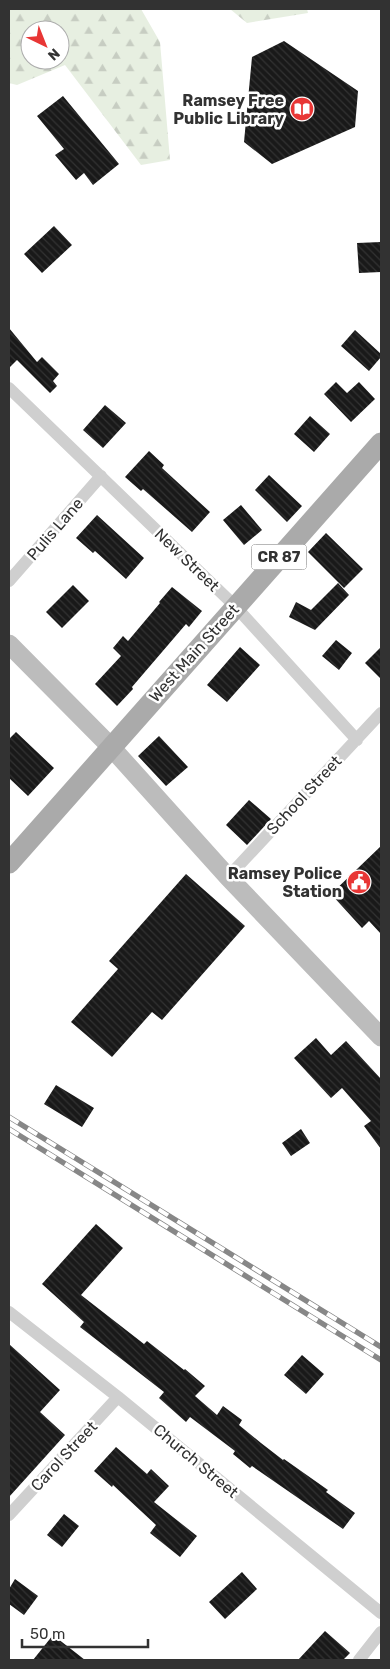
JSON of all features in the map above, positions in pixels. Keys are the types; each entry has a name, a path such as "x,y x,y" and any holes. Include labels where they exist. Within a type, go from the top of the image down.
{"main road":[{"name":"West Main Street","path":"9,863 381,443"},
{"path":"9,644 111,747 228,877 381,1036"}],"street":[{"name":"New Street","path":"9,388 236,606 356,740"},
{"name":"Pulis Lane","path":"9,581 101,476"},
{"name":"School Street","path":"228,877 381,713"},
{"name":"Church Street","path":"9,1312 118,1397 381,1613"},
{"name":"Carol Street","path":"9,1515 118,1397"},
{"path":"359,1660 381,1632"}],"green space":[{"path":"9,9 141,9 160,42 170,160 141,165 69,70 70,20 20,20 20,70 53,70 17,85 9,83"},
{"path":"230,9 307,9 308,13 247,23"}],"building":[{"name":"Ramsey Free Public Library","path":"284,41 358,91 355,127 272,164 244,142 252,57"},
{"path":"63,96 119,164 93,185 84,173 76,180 55,155 64,149 37,116"},
{"path":"54,226 72,245 42,273 24,254"},
{"path":"381,242 381,272 359,273 357,243"},
{"path":"9,328 37,362 42,357 59,374 53,381 57,386 50,393 17,360 9,368"},
{"path":"355,330 381,354 381,357 369,371 341,346"},
{"path":"336,382 347,393 359,382 375,399 351,422 324,394"},
{"path":"105,405 126,423 103,448 83,430"},
{"path":"310,416 330,434 314,452 294,434"},
{"path":"149,451 164,465 162,468 210,512 192,532 143,489 141,491 125,477"},
{"path":"269,475 302,506 287,522 255,490"},
{"path":"241,505 262,530 244,545 223,520"},
{"path":"97,515 144,558 126,579 95,551 93,553 76,538"},
{"path":"326,533 363,569 344,588 308,552"},
{"path":"338,583 349,595 315,630 289,617 296,602 311,610"},
{"path":"73,585 89,601 62,628 46,612"},
{"path":"172,587 202,611 189,627 186,624 117,706 95,684 121,656 113,648 123,636 128,641"},
{"path":"336,640 352,653 339,670 322,656"},
{"path":"240,647 260,665 227,702 207,685"},
{"path":"381,647 381,679 365,663"},
{"path":"16,732 54,768 28,796 9,778 9,739"},
{"path":"159,736 188,767 166,786 138,756"},
{"path":"249,800 271,819 247,845 226,825"},
{"path":"381,846 381,934 369,921 362,928 331,894"},
{"path":"186,874 245,926 162,1020 152,1012 112,1057 71,1022 118,969 109,961"},
{"path":"316,1038 331,1055 346,1041 381,1079 381,1149 364,1126 371,1121 342,1088 331,1098 294,1058"},
{"path":"56,1085 94,1108 82,1127 44,1104"},
{"path":"301,1129 310,1143 291,1156 282,1143"},
{"path":"96,1224 123,1248 81,1295 144,1344 147,1341 205,1386 195,1396 217,1415 223,1406 242,1420 239,1425 261,1443 328,1490 326,1492 355,1513 343,1529 252,1466 250,1468 233,1454 235,1451 190,1417 186,1422 159,1398 164,1392 80,1327 84,1322 42,1284"},
{"path":"9,1344 60,1390 40,1412 65,1435 9,1497"},
{"path":"302,1355 324,1374 306,1394 284,1375"},
{"path":"116,1447 147,1474 151,1469 169,1486 154,1502 197,1536 180,1557 150,1533 156,1525 113,1485 112,1487 94,1471"},
{"path":"64,1514 79,1526 62,1547 47,1535"},
{"path":"242,1572 257,1589 225,1619 209,1602"},
{"path":"15,1579 38,1596 24,1615 9,1604 9,1589"},
{"path":"325,1631 350,1653 343,1660 298,1660"},
{"path":"53,1635 85,1660 33,1660"}],"railway":[{"path":"9,1117 381,1347"},
{"path":"9,1129 381,1360"}],"place":[{"name":"Ramsey Free Public Library","path":"302,109"},
{"name":"Ramsey Police Station","path":"359,882"}]}
